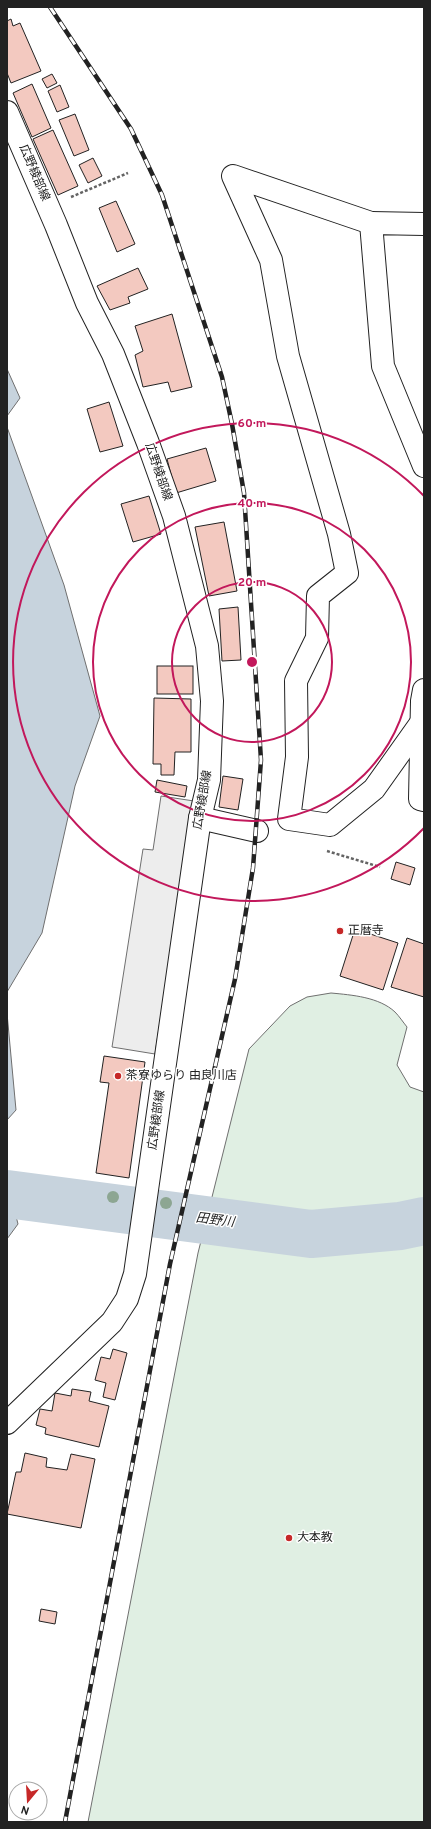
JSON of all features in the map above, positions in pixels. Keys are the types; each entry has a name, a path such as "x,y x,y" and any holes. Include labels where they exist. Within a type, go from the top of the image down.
{"street":[{"name":"広野綾部線","path":"7,112 87,303 113,354 148,443 174,516 207,646 212,709 209,780 200,818 135,1274 127,1300 112,1322 7,1423"},
{"path":"422,723 374,789 330,825 289,819 298,757 296,681 317,638 318,596 347,573 339,534 288,356 271,260 233,176 371,222 424,224"},
{"path":"371,222 384,366 424,466"},
{"path":"424,690 420,798 424,800"},
{"path":"200,818 257,831"}],"path":[{"path":"48,207 128,173"}],"green space":[{"name":"大本教","path":"331,993 373,1000 389,1007 396,1014 407,1027 397,1065 410,1087 424,1092 424,1822 88,1822 198,1253 249,1049 290,1006 307,997"}],"shaded area":[{"path":"7,369 20,398 7,416"},
{"path":"7,427 64,585 100,716 75,786 42,933 7,992"},
{"path":"161,796 194,801 155,1054 112,1047 143,849 153,850"},
{"path":"7,1013 16,1110 7,1120"},
{"path":"7,1181 18,1224 7,1239"}],"building":[{"path":"11,19 13,26 20,23 41,71 11,83 7,73 7,21"},
{"path":"52,74 57,83 47,88 42,79"},
{"path":"32,84 51,128 32,137 13,93"},
{"path":"60,85 69,107 57,112 48,91"},
{"path":"75,114 89,150 74,156 59,120"},
{"path":"53,130 78,186 58,195 33,139"},
{"path":"93,158 102,176 88,183 79,165"},
{"path":"116,201 135,244 117,252 99,208"},
{"path":"138,268 148,289 128,297 130,303 110,310 97,286"},
{"path":"172,314 192,387 171,392 168,382 143,387 135,355 143,351 135,326"},
{"path":"109,402 123,446 100,452 87,409"},
{"path":"206,448 216,481 176,493 167,459"},
{"path":"149,496 161,534 133,542 121,504"},
{"path":"224,522 237,591 209,596 195,527"},
{"path":"238,607 241,660 222,661 219,609"},
{"path":"157,666 193,666 193,694 157,694"},
{"path":"154,698 191,699 191,752 175,752 174,775 161,775 161,764 153,764"},
{"path":"223,776 243,779 238,810 219,807"},
{"path":"157,780 187,786 185,797 155,792"},
{"path":"396,862 415,868 410,885 391,879"},
{"path":"355,929 398,943 383,990 340,976"},
{"path":"407,938 424,944 424,997 391,987"},
{"path":"104,1056 145,1062 129,1178 96,1173 109,1083 100,1082"},
{"path":"113,1349 127,1353 115,1400 103,1397 106,1383 95,1380 101,1357 110,1359"},
{"path":"72,1389 91,1392 89,1401 109,1406 99,1447 45,1434 46,1428 36,1425 40,1409 52,1411 55,1393 71,1396"},
{"path":"25,1453 47,1458 46,1467 67,1470 71,1454 95,1459 81,1528 7,1514 16,1472 21,1472"},
{"path":"41,1609 57,1612 55,1624 39,1621"}],"waterway":[{"name":"田野川","path":"7,1194 311,1234 400,1226 424,1221"}],"railway":[{"path":"50,7 131,129 162,195 222,377 244,493 261,760 253,868 235,979 170,1264 65,1822"}],"place":[{"name":"正暦寺","path":"340,931"},
{"name":"茶寮ゆらり 由良川店","path":"118,1076"},
{"name":"大本教","path":"289,1538"}]}
